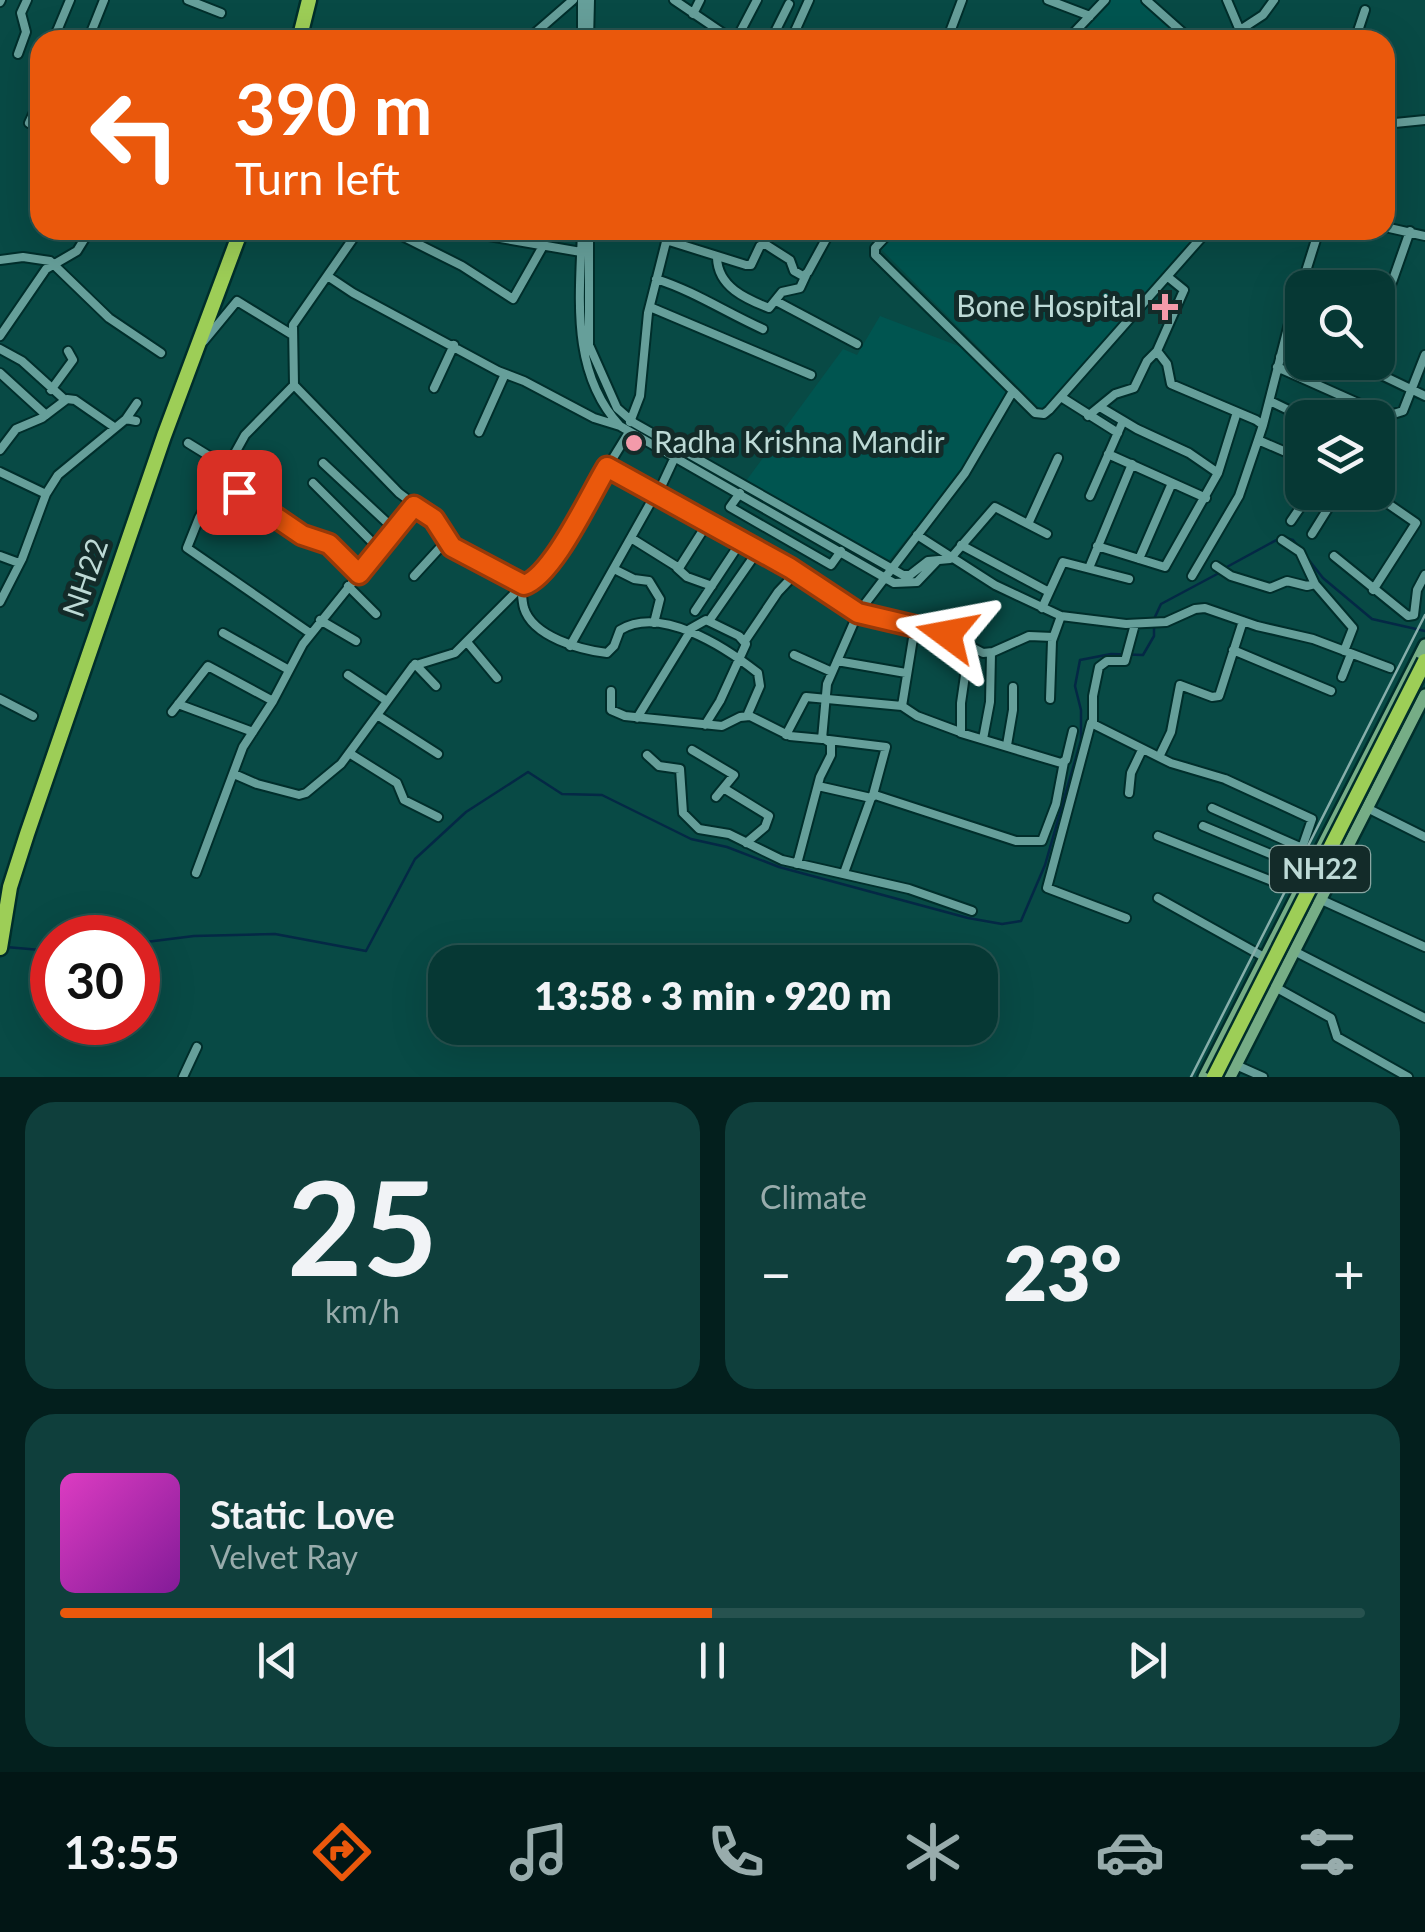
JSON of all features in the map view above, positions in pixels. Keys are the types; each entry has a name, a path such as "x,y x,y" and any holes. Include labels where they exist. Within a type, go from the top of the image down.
{"highway":[{"path":"302,30 309,0"},
{"name":"NH22","path":"2,943 2,918 10,887 195,351 237,240"},
{"name":"NH22","path":"1209,1076 1425,661"},
{"name":"NH22","path":"1230,1073 1425,679"}],"street":[{"path":"18,54 26,32 21,14 27,0"},
{"path":"59,30 70,0"},
{"path":"92,30 104,0"},
{"path":"188,0 221,13"},
{"path":"538,30 573,0"},
{"path":"582,0 584,30"},
{"path":"586,30 590,0"},
{"path":"674,0 710,30"},
{"path":"693,14 700,0"},
{"path":"740,30 757,0"},
{"path":"795,30 808,0"},
{"path":"1050,0 1090,16"},
{"path":"1077,30 1104,0"},
{"path":"1146,0 1179,30"},
{"path":"1228,0 1240,30 1262,15 1274,0"},
{"path":"950,30 960,1"},
{"path":"776,30 788,4"},
{"path":"1358,30 1365,10"},
{"path":"1395,123 1425,120"},
{"path":"1395,229 1425,236"},
{"path":"1395,274 1410,231"},
{"path":"0,336 53,263 78,251 84,240"},
{"path":"310,633 188,548 220,480 255,422 294,386 296,353 290,334 293,325 353,240"},
{"path":"410,240 462,266 513,299 543,246"},
{"path":"510,240 581,252"},
{"path":"583,240 584,336 594,383 626,427 674,459 888,574 907,576 928,561 950,558 995,506 1047,534"},
{"path":"584,336 585,240"},
{"path":"234,774 257,784 303,794 338,767 416,664 451,655 521,586 533,582 607,467 640,396 650,307 666,240 749,265 765,244 790,260 794,271 806,274"},
{"path":"717,258 721,277 729,287 770,308 782,292 800,288 826,240"},
{"path":"882,240 875,255 1040,414 1049,410 1199,240"},
{"path":"1308,270 1316,240"},
{"path":"0,260 31,257 53,263 108,318 161,353"},
{"path":"329,277 505,374 605,422 626,427 888,574"},
{"path":"1088,416 1116,394 1134,388 1149,358 1157,352 1183,296 1181,286 1168,277"},
{"path":"656,279 688,289 702,300 763,329"},
{"path":"776,301 857,344"},
{"path":"195,351 236,302 290,334"},
{"path":"650,307 811,375"},
{"path":"1192,576 1240,496 1285,342"},
{"path":"434,388 454,345"},
{"path":"0,349 22,362 64,400 75,400 114,427"},
{"path":"51,390 73,360 68,351"},
{"path":"1157,352 1168,364 1169,382 1175,388 1263,425"},
{"path":"1395,414 1403,411 1425,355"},
{"path":"1278,362 1285,361"},
{"path":"1278,362 1355,400"},
{"path":"0,373 46,415"},
{"path":"479,432 505,374"},
{"path":"1391,380 1425,396"},
{"path":"294,386 414,506 434,519 452,547 521,586"},
{"path":"797,864 818,786 831,755 824,699 858,613 965,473 1013,391"},
{"path":"1061,396 1118,433"},
{"path":"1,448 16,429 46,415 64,400"},
{"path":"1270,401 1285,408"},
{"path":"0,602 58,474 126,419 137,402"},
{"path":"1100,406 1218,473"},
{"path":"1096,546 1165,567 1218,473 1237,412"},
{"path":"126,419 136,421"},
{"path":"1090,496 1123,422"},
{"path":"1258,440 1285,452"},
{"path":"188,443 227,467"},
{"path":"1108,454 1206,498"},
{"path":"1028,524 1058,458"},
{"path":"570,646 658,495 674,459"},
{"path":"322,464 395,530"},
{"path":"1089,568 1132,464"},
{"path":"607,467 793,571 858,613 947,634 969,648 990,653 1029,636 1053,637"},
{"path":"0,472 46,494"},
{"path":"220,480 302,535 329,544 359,574"},
{"path":"313,483 379,550"},
{"path":"1139,559 1172,483"},
{"path":"740,493 730,506 832,565 841,550"},
{"path":"196,874 243,746 310,633 414,506"},
{"path":"1373,590 1416,524 1395,509"},
{"path":"1291,521 1299,510"},
{"path":"1312,534 1327,510"},
{"path":"677,568 682,566 707,524"},
{"path":"917,536 950,558 1061,616 1135,624 1166,622 1200,608 1313,639 1390,668"},
{"path":"631,538 687,578 712,586"},
{"path":"414,576 447,540"},
{"path":"1282,540 1300,552 1353,628 1342,677"},
{"path":"695,611 740,543"},
{"path":"962,546 1050,592"},
{"path":"705,724 745,651 745,641 793,571 802,548"},
{"path":"709,621 757,552"},
{"path":"0,556 20,563"},
{"path":"1334,556 1405,616 1414,615 1417,590 1425,575"},
{"path":"1042,608 1064,562 1129,579"},
{"path":"614,568 634,579 649,580 660,599 654,623"},
{"path":"1220,569 1273,588 1287,580 1307,586 1320,584"},
{"path":"348,586 376,614"},
{"path":"521,586 528,616 570,646 607,653 623,628 654,623 690,630 760,677 748,716 722,726 637,718 613,711 611,691"},
{"path":"1050,698 1053,637 1061,616"},
{"path":"320,620 356,641"},
{"path":"637,718 690,630 702,620 745,641"},
{"path":"1159,757 1171,732 1180,686 1217,698 1243,621"},
{"path":"1126,918 1047,888 1092,721 1099,667 1107,661 1125,661 1135,624"},
{"path":"902,706 915,626"},
{"path":"223,634 289,670"},
{"path":"467,642 497,678"},
{"path":"1209,1076 1264,957 1425,645"},
{"path":"960,732 960,702 969,648"},
{"path":"1233,650 1330,691"},
{"path":"983,738 990,702 990,653"},
{"path":"794,654 832,672"},
{"path":"837,661 906,672"},
{"path":"416,664 436,686"},
{"path":"253,732 175,708 208,666 273,701"},
{"path":"1412,672 1425,679"},
{"path":"348,674 387,701"},
{"path":"1006,745 1013,687"},
{"path":"1263,1077 1230,1073 1425,695"},
{"path":"786,735 806,696 902,706 917,716 1006,745 1022,754 1064,762"},
{"path":"0,700 33,716"},
{"path":"377,715 438,754"},
{"path":"748,716 786,735 808,740 886,746 844,873"},
{"path":"1092,721 1099,729 1142,750 1225,779 1312,818 1302,848 1287,861 1282,886 1158,836"},
{"path":"818,786 872,797 1016,841 1040,842 1056,804 1074,731"},
{"path":"692,750 734,775 716,798"},
{"path":"1129,793 1131,773 1142,750"},
{"path":"349,753 397,783 404,800 438,817"},
{"path":"647,755 659,766 676,766 682,771 682,811 694,825 729,834 797,864 916,891 972,910"},
{"path":"725,789 770,816 765,828 746,844"},
{"path":"1212,808 1302,848"},
{"path":"1367,808 1425,837"},
{"path":"1203,826 1287,861"},
{"path":"1300,890 1425,947"},
{"path":"1158,898 1264,957"},
{"path":"1294,950 1425,1018"},
{"path":"1276,987 1331,1018 1330,1034 1408,1077"},
{"path":"183,1077 197,1047"}],"shaded area":[{"path":"1111,0 1142,0 1174,30 1082,30"},
{"path":"886,240 1195,240 1042,411 879,247"},
{"path":"880,316 969,350 1011,391 959,475 889,560 746,481 843,349 857,355"}],"waterway":[{"path":"1225,568 1282,537 1293,540 1323,578 1372,619 1425,631"},
{"path":"1154,619 1161,604 1219,573"},
{"path":"160,940 275,934 366,951 415,859 466,812 528,772 562,794 602,795 691,839 727,847 779,867 968,918 1002,924 1021,921 1045,865 1081,740 1081,710 1075,686 1080,660 1111,654 1143,655 1154,636 1154,627"},
{"path":"6,947 30,949"}],"railway":[{"path":"1191,1077 1425,615"}],"place":[{"name":"Bone Hospital","path":"1165,307"},
{"name":"Radha Krishna Mandir","path":"634,443"}],"route":[{"path":"239,492 302,535 329,544 359,574 414,506 434,519 452,547 524,585 533,582 552,558 607,467 790,568 858,613 947,634"}]}
